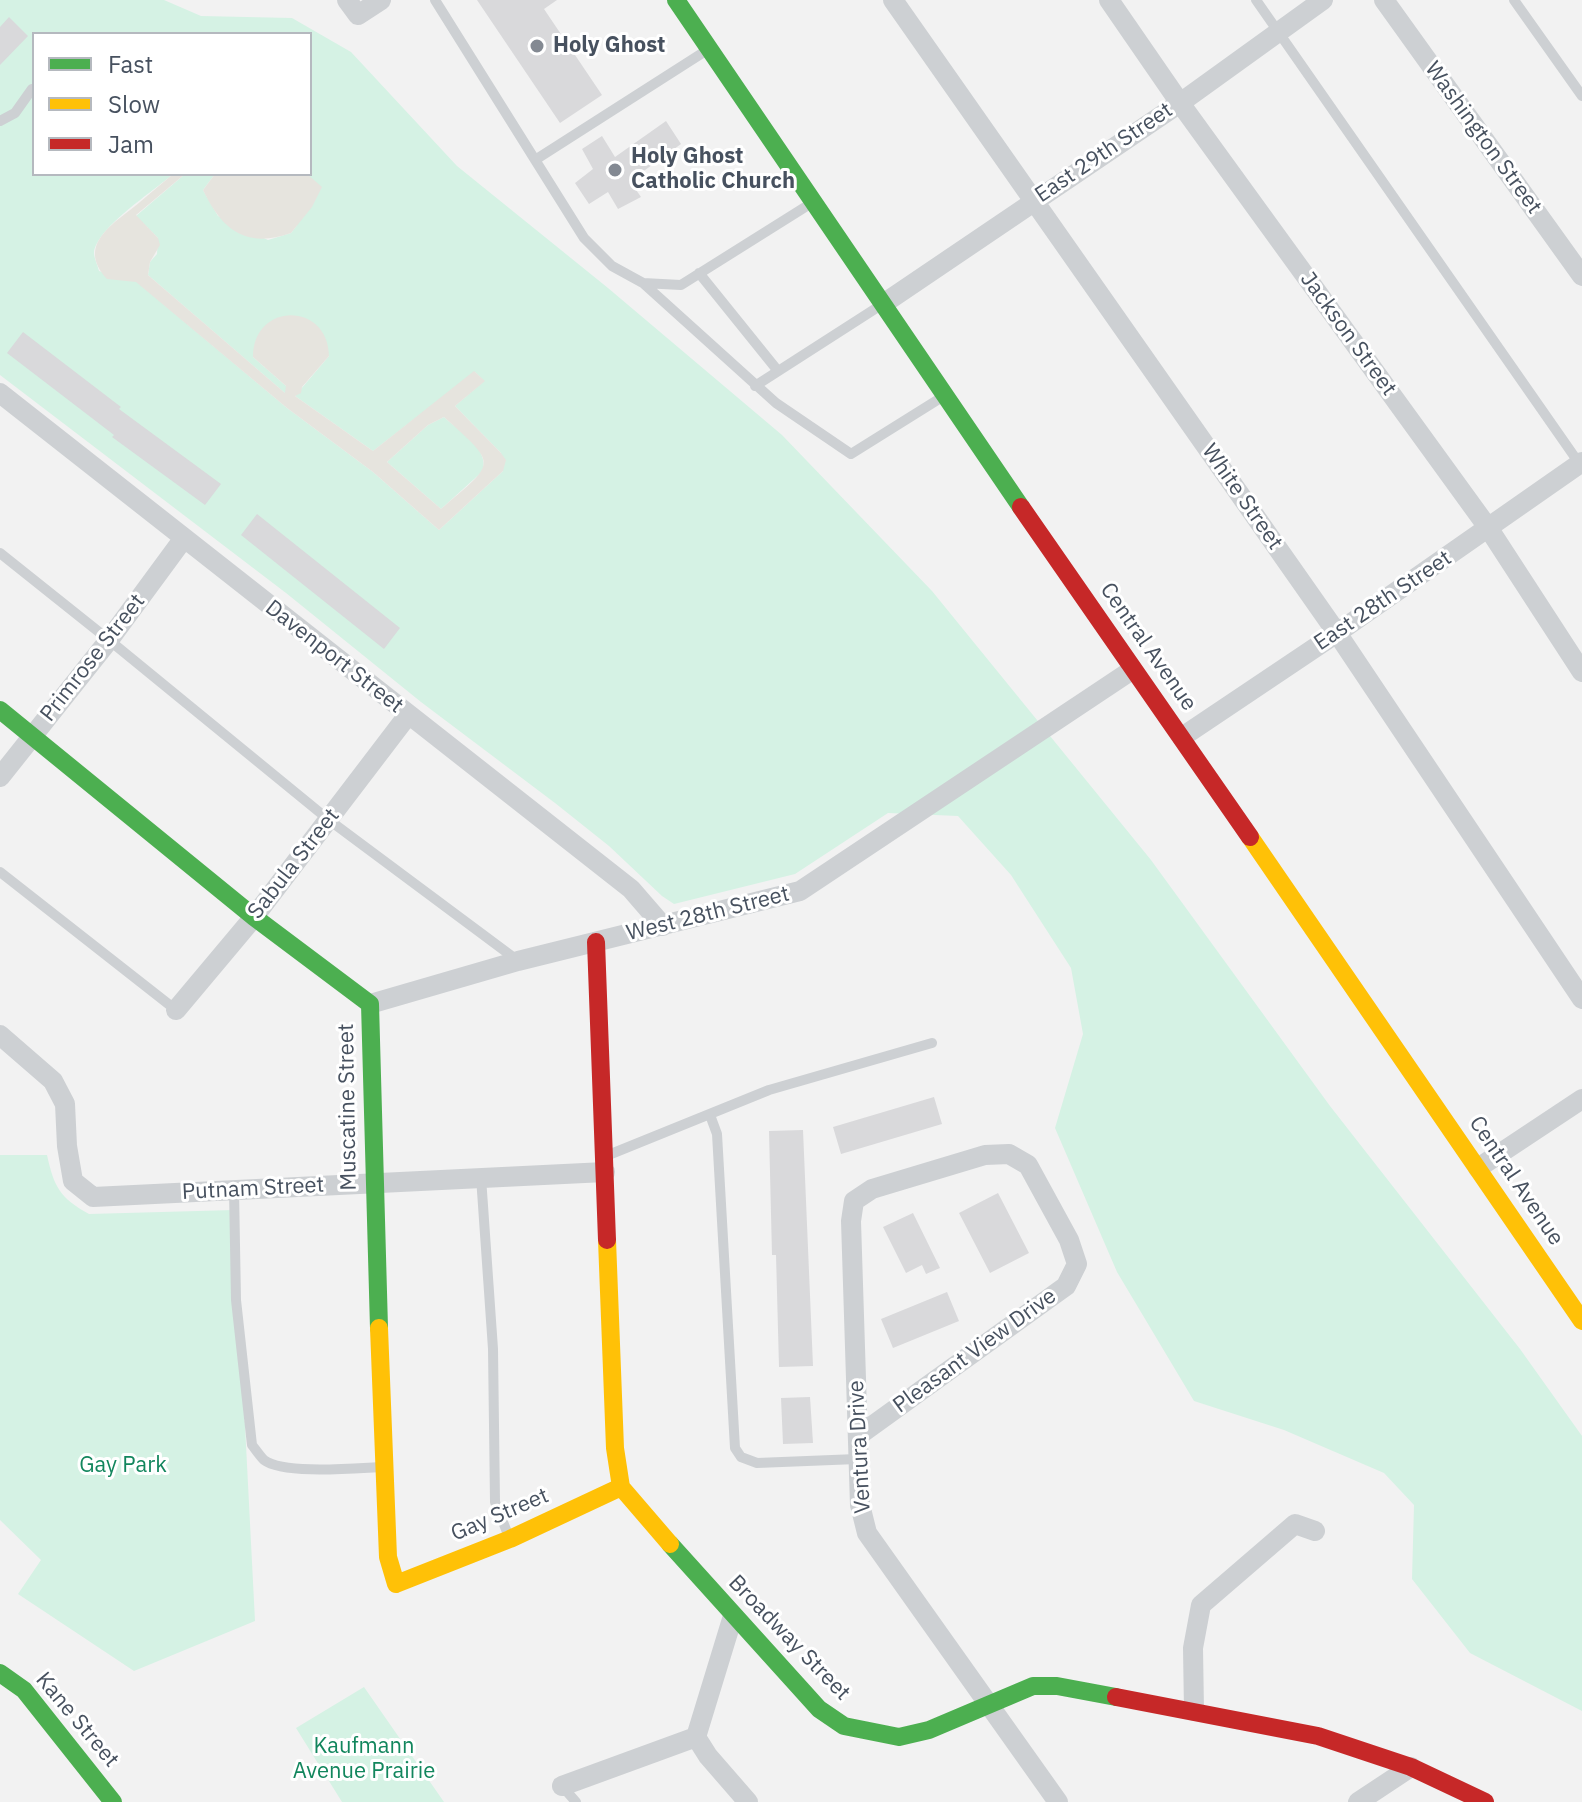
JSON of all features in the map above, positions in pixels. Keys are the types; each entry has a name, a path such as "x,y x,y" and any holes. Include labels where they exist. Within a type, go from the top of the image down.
{"street":[{"path":"353,8 381,0"},
{"name":"Central Avenue","path":"676,0 1132,670 1182,737 1582,1321"},
{"name":"White Street","path":"893,0 1337,633 1582,999"},
{"name":"Jackson Street","path":"1109,0 1180,103 1489,529 1582,672"},
{"name":"East 29th Street","path":"883,304 1180,103 1323,0"},
{"name":"Washington Street","path":"1384,0 1582,276"},
{"name":"Davenport Street","path":"0,393 631,889 663,926"},
{"name":"East 28th Street","path":"1182,737 1581,465"},
{"name":"Primrose Street","path":"0,777 109,640 184,538"},
{"name":"West 28th Street","path":"370,1004 518,961 800,891 1132,670"},
{"name":"Muscatine Street","path":"0,710 254,917 370,1004 373,1183 388,1557 396,1584"},
{"name":"Sabula Street","path":"176,1010 254,917 408,715"},
{"path":"596,942 615,1448 621,1487"},
{"name":"Putnam Street","path":"0,1035 53,1081 65,1104 73,1181 93,1197 481,1177 604,1164"},
{"path":"1478,1168 1582,1099"},
{"name":"Pleasant View Drive","path":"854,1201 872,1189 985,1155 1009,1154 1028,1165 1069,1240 1077,1264 1066,1286 858,1436"},
{"name":"Ventura Drive","path":"854,1201 851,1221 857,1459 860,1505 867,1533 1058,1802"},
{"name":"Gay Street","path":"396,1584 510,1539 621,1487"},
{"name":"Broadway Street","path":"621,1487 819,1709 844,1726 899,1737 929,1730 1033,1686 1057,1686 1318,1736 1411,1767 1485,1802"},
{"path":"1194,1711 1193,1648 1201,1605 1295,1524 1315,1531"},
{"path":"569,1794 696,1737 733,1616"},
{"name":"Kane Street","path":"0,1673 24,1690 113,1802"},
{"path":"696,1737 708,1756 748,1802"},
{"path":"1358,1802 1411,1767"}],"lane":[{"path":"435,0 584,238 612,266 643,283 755,386 851,454 945,395"},
{"path":"1256,0 1581,465"},
{"path":"1514,0 1582,96"},
{"path":"535,160 710,49"},
{"path":"0,121 15,113 32,89"},
{"path":"643,283 681,285 814,202"},
{"path":"699,273 778,371"},
{"path":"755,386 883,304"},
{"path":"0,553 329,820 518,961"},
{"path":"0,872 176,1010"},
{"path":"604,1164 769,1090 932,1043"},
{"path":"710,1115 717,1134 735,1448 741,1457 757,1463 857,1459"},
{"path":"481,1177 493,1349 495,1502 510,1539"},
{"path":"234,1190 236,1300 252,1445 265,1461 290,1468 332,1470 384,1467"}],"green space":[{"path":"0,0 164,0 201,16 292,18 351,52 457,166 782,435 932,591 1151,860 1330,1106 1520,1349 1582,1436 1582,1711 1470,1653 1412,1579 1414,1505 1384,1473 1284,1430 1194,1401 1117,1272 1055,1128 1083,1034 1071,968 1011,875 958,816 888,813 795,874 674,904 609,846 421,702 286,593 0,375","holes":["32,32 312,32 312,176 298,176 297,225 291,233 268,240 218,216 203,190 214,176 183,176 136,216 158,238 157,254 150,262 148,275 286,394 286,386 253,357 329,356 295,396 373,451 475,372 484,381 455,406 501,453 503,471 439,530 373,472 287,408 136,281 99,271 94,253 105,232 127,210 170,176 32,176"]},
{"path":"444,417 477,447 484,463 483,471 441,509 387,462 428,425"},
{"name":"Gay Park","path":"0,1155 47,1155 60,1190 71,1203 89,1214 234,1210 255,1621 134,1671 18,1594 41,1560 0,1520"},
{"name":"Kaufmann Avenue Prairie","path":"364,1687 444,1802 342,1802 296,1728"}],"sand":[{"path":"171,176 183,176 136,215 158,238 160,245 150,262 148,275 285,393 286,386 253,357 256,339 265,326 277,318 291,315 317,325 325,338 329,356 302,387 301,393 295,396 373,451 474,371 485,381 455,406 501,453 506,460 503,471 439,530 373,472 287,408 136,282 107,279 98,267 95,255 97,245 102,235","holes":["444,417 482,455 484,463 481,472 441,509 387,462 428,425"]},
{"path":"214,176 309,176 322,187 312,207 291,233 261,239 248,237 227,225 203,190"}],"building":[{"path":"477,0 557,0 544,9 602,95 560,123"},
{"path":"9,17 28,36 0,65 0,27"},
{"path":"666,121 681,144 630,181 641,197 618,209 608,192 589,204 575,183 593,169 582,149 602,136 615,157"},
{"path":"23,332 121,407 119,409 221,484 205,505 112,437 114,435 7,353"},
{"path":"257,514 400,628 384,649 241,535"},
{"path":"934,1097 942,1124 841,1154 833,1127"},
{"path":"803,1130 813,1366 779,1367 769,1131"},
{"path":"998,1193 1029,1253 990,1273 959,1213"},
{"path":"913,1213 940,1268 926,1274 922,1265 906,1273 883,1227"},
{"path":"947,1292 959,1321 893,1348 881,1319"},
{"path":"810,1397 813,1443 783,1444 781,1398"}],"traffic: fast":[{"path":"676,0 1021,507"},
{"path":"0,710 254,917 370,1004 379,1328"},
{"path":"670,1544 819,1709 844,1726 899,1737 929,1730 1033,1686 1057,1686 1116,1697"},
{"path":"0,1673 24,1690 113,1802"}],"traffic: slow":[{"path":"1250,837 1582,1321"},
{"path":"607,1240 615,1448 621,1487 670,1544"},
{"path":"379,1328 388,1557 396,1584 510,1539 621,1487"}],"traffic: jam":[{"path":"1021,507 1250,837"},
{"path":"596,942 607,1240"},
{"path":"1116,1697 1318,1736 1411,1767 1485,1802"}],"place":[{"name":"Holy Ghost","path":"537,46"},
{"name":"Holy Ghost Catholic Church","path":"615,170"}]}
